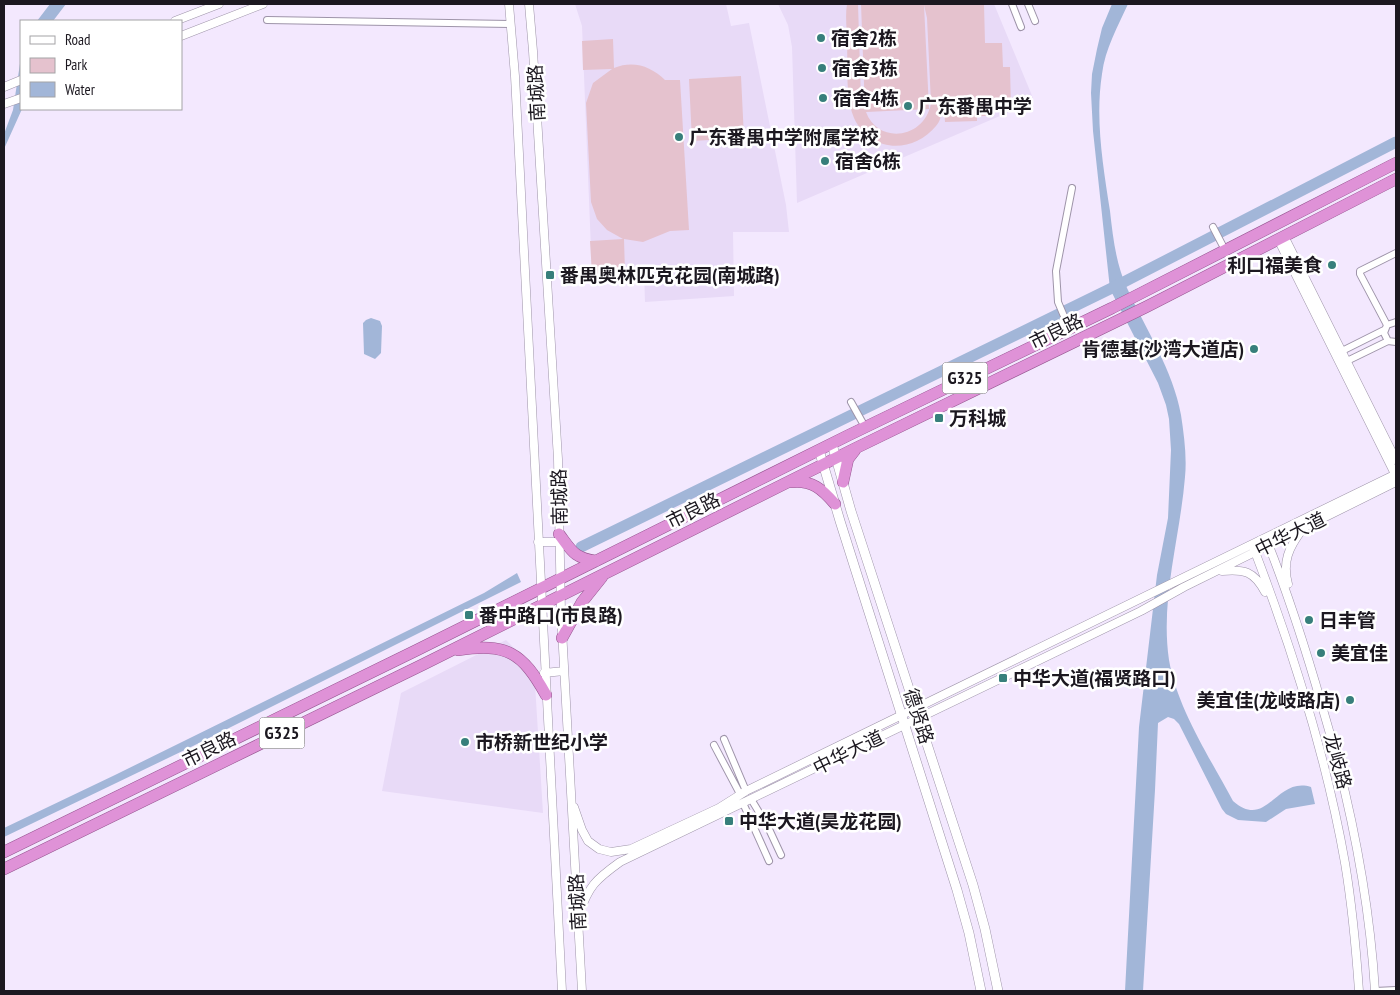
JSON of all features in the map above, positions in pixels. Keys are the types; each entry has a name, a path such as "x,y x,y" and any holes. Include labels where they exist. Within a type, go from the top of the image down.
{"highway":[{"name":"市良路","path":"4,852 832,444 863,424 1068,324 1112,308 1223,247 1396,163"},
{"name":"市良路","path":"4,870 856,448 1146,308 1396,179"},
{"path":"843,482 848,459 856,448"},
{"path":"788,482 802,481 818,486 835,504"},
{"path":"559,538 582,559 596,561"},
{"path":"562,638 582,602 606,573"},
{"path":"449,651 482,647 504,650 521,660 529,668 546,695"}],"main road":[{"name":"德贤路","path":"832,444 851,511 980,907 998,991"},
{"name":"德贤路","path":"819,450 961,904 981,991"}],"street":[{"path":"178,20 219,4"},
{"path":"182,36 263,4"},
{"name":"南城路","path":"509,4 562,991"},
{"name":"南城路","path":"529,4 534,51 557,449 560,595 582,991"},
{"path":"1012,4 1021,27"},
{"path":"1028,4 1035,21"},
{"path":"267,20 511,24"},
{"path":"4,87 18,82"},
{"path":"4,104 20,98"},
{"path":"1068,324 1058,302 1056,271 1072,188"},
{"path":"1213,227 1223,247"},
{"path":"1281,238 1342,351 1396,460"},
{"path":"1281,238 1396,476"},
{"path":"1388,341 1385,336 1386,327 1360,272 1396,253"},
{"path":"1342,351 1396,322"},
{"path":"1347,361 1388,341 1396,342"},
{"path":"851,402 863,424"},
{"name":"中华大道","path":"1267,542 1303,528 1396,476"},
{"name":"中华大道","path":"571,798 582,830 588,841 599,849 611,852 632,852 747,801 1141,611 1215,572 1253,549 1396,476"},
{"path":"1297,624 1285,569 1290,547 1303,528"},
{"path":"538,542 559,538"},
{"name":"龙岐路","path":"1267,542 1297,624 1332,738 1355,832 1368,910 1376,991"},
{"name":"中华大道","path":"578,917 590,887 632,852 719,808 743,792 874,728 1188,575 1253,549"},
{"name":"龙岐路","path":"1253,549 1293,657 1319,744 1338,827 1351,903 1360,991"},
{"path":"1215,572 1239,570 1253,575 1259,580 1281,626"},
{"path":"544,673 564,671"},
{"path":"874,728 878,738"},
{"path":"724,740 743,792"},
{"path":"714,744 743,792"},
{"path":"747,801 768,827 781,855"},
{"path":"747,801 769,861"},
{"path":"1376,991 1396,990"}],"shaded area":[{"name":"广东番禺中学附属学校","path":"575,4 726,4 731,26 749,23 786,205 789,232 733,232 734,296 645,302 644,271 592,274 582,26"},
{"name":"广东番禺中学","path":"778,4 994,4 1033,98 1030,103 797,203 792,47 788,25"},
{"name":"市桥新世纪小学","path":"506,640 534,668 543,813 382,791 401,693"}],"green space":[{"path":"847,4 858,4 861,99 865,110 861,4 984,4 985,43 1002,43 1003,67 1010,67 1011,108 991,109 991,116 977,116 977,121 945,122 944,109 937,124 927,135 904,145 892,146 870,138 861,130 854,118 849,100","holes":["924,5 927,18 931,103 929,109","929,109 920,124 911,130 901,133 890,133 880,130 872,123 866,112"]},
{"path":"613,39 614,68 628,65 641,66 654,71 665,80 680,80 689,230 670,231 643,242 624,239 625,272 592,274 590,241 623,239 607,230 597,219 591,202 586,103 593,83 612,69 583,70 582,41"},
{"path":"741,76 744,138 692,141 689,79"}],"water":[{"path":"50,4 66,4 54,20 38,20"},
{"path":"1112,4 1128,4 1106,56 1100,91 1101,142 1114,241 1123,279 1172,382 1181,415 1185,446 1186,462 1183,500 1167,614 1169,660 1173,678 1195,732 1233,801 1245,809 1255,810 1263,807 1289,789 1299,786 1311,787 1315,804 1286,809 1266,822 1238,820 1226,814 1179,724 1174,719 1168,717 1158,723 1143,991 1125,991 1139,727 1157,575 1168,518 1171,450 1169,419 1158,383 1110,289 1093,131 1091,93 1092,74 1097,49 1102,28"},
{"path":"20,64 20,110 22,110 4,149 4,134 13,110"},
{"path":"371,318 380,321 382,326 381,353 375,359 364,354 363,323"},
{"path":"517,573 521,582 193,746 4,837 4,828 484,593"}],"waterway":[{"path":"581,547 1118,285 1396,142"}],"place":[{"name":"宿舍2栋","path":"821,38"},
{"name":"宿舍3栋","path":"822,68"},
{"name":"宿舍4栋","path":"823,98"},
{"name":"广东番禺中学","path":"908,106"},
{"name":"广东番禺中学附属学校","path":"679,137"},
{"name":"宿舍6栋","path":"825,161"},
{"name":"利口福美食","path":"1332,265"},
{"name":"番禺奥林匹克花园(南城路)","path":"550,275"},
{"name":"肯德基(沙湾大道店)","path":"1254,349"},
{"name":"万科城","path":"939,418"},
{"name":"番中路口(市良路)","path":"469,615"},
{"name":"日丰管","path":"1309,620"},
{"name":"美宜佳","path":"1321,653"},
{"name":"中华大道(福贤路口)","path":"1003,678"},
{"name":"美宜佳(龙岐路店)","path":"1350,700"},
{"name":"市桥新世纪小学","path":"465,742"},
{"name":"中华大道(昊龙花园)","path":"729,821"}]}
